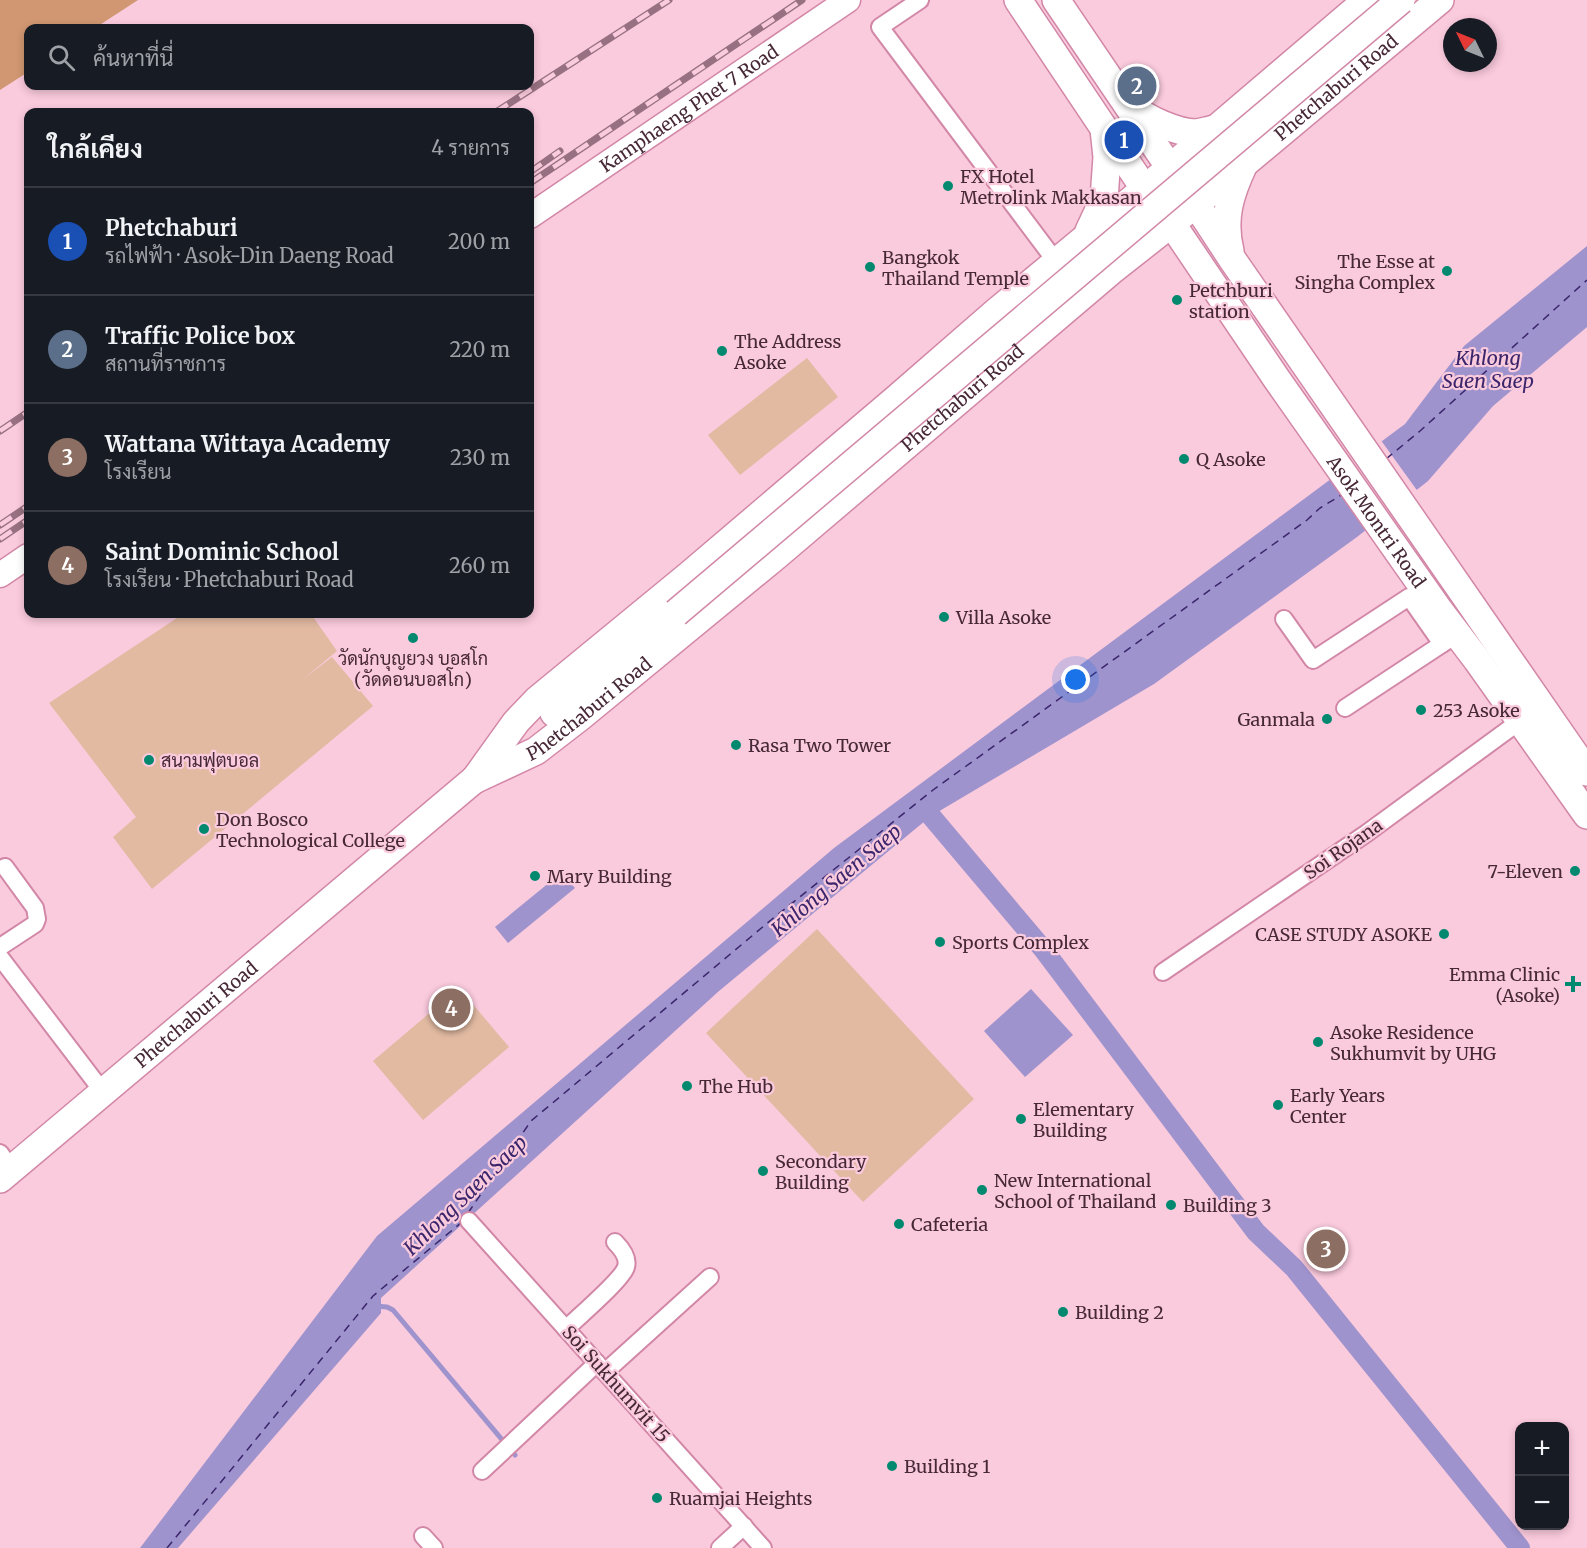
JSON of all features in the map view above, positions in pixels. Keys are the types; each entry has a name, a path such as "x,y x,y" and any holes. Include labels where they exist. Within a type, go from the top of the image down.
{"main road":[{"name":"Asok Montri Road","path":"1018,0 1144,188 1439,610 1450,639 1520,722 1587,816"},
{"path":"1056,0 1114,86 1136,110 1166,127 1194,133 1215,129"},
{"name":"Phetchaburi Road","path":"474,780 516,722 537,700 688,576 996,312 1367,0"},
{"name":"Phetchaburi Road","path":"4,1167 103,1092 676,613 1401,0"},
{"name":"Phetchaburi Road","path":"474,780 536,751 580,717 771,561 1112,271 1196,204 1440,0"},
{"path":"1320,39 1316,56 1325,72 1333,76 1351,74"},
{"name":"Asok Montri Road","path":"1114,86 1587,772"},
{"path":"1086,237 1104,199 1107,157 1103,126"},
{"path":"1232,259 1226,224 1232,194 1245,163"},
{"path":"1112,271 1156,252 1190,261 1203,272"},
{"path":"996,312 1007,310 1018,314 1026,323 1027,335 1021,348"}],"street":[{"name":"Kamphaeng Phet 7 Road","path":"534,213 848,0"},
{"path":"920,0 880,27 1057,263"},
{"path":"0,575 24,559"},
{"path":"1284,619 1313,660 1409,597 1450,639 1345,708"},
{"name":"Soi Rojana","path":"1163,972 1367,833 1520,722"},
{"path":"0,946 35,924 37,919 36,908 5,867"},
{"path":"0,957 103,1092"},
{"name":"Soi Sukhumvit 15","path":"469,1221 763,1548"},
{"path":"566,1329 618,1279 626,1266 626,1257 615,1242"},
{"path":"482,1471 710,1277"},
{"path":"720,1548 744,1526"}],"shaded area":[{"path":"0,0 138,0 101,24 24,24 24,75 0,90"},
{"path":"807,358 838,397 740,475 708,435"},
{"name":"สนามฟุตบอล","path":"177,618 314,618 337,651 302,680 332,657 373,706 152,889 113,837 136,817 49,703"},
{"path":"817,929 974,1099 863,1202 706,1033"},
{"path":"459,988 509,1047 423,1120 373,1061"}],"water":[{"name":"Khlong Saen Saep","path":"1587,246 1587,327 1493,406 1428,481 1357,537 1154,684 931,816 719,991 381,1298 381,1313 178,1548 140,1548 377,1236 834,848 1405,424 1464,346"},
{"path":"561,873 575,888 508,943 495,927"},
{"path":"1031,989 1073,1035 1025,1077 984,1031"}],"pier":[{"path":"1380,439 1419,493 1369,532 1330,476"}],"waterway":[{"path":"923,809 1043,949 1256,1232 1294,1268 1520,1548"},
{"path":"375,1306 393,1310 515,1455"}],"ferry route":[{"path":"1386,459 1587,280"},
{"path":"468,1213 531,1121 771,920 933,790 1307,520 1320,508 1343,494"},
{"path":"167,1548 373,1296 462,1222"}],"railway":[{"path":"534,87 669,0"},
{"path":"534,180 802,0"},
{"path":"502,108 530,90"},
{"path":"534,169 560,151"},
{"path":"0,431 24,415"},
{"path":"0,525 24,509"},
{"path":"0,539 24,523"}],"place":[{"name":"Traffic Police box","path":"1137,86"},
{"name":"Phetchaburi","path":"1124,140"},
{"name":"FX Hotel Metrolink Makkasan","path":"948,186"},
{"name":"Bangkok Thailand Temple","path":"870,267"},
{"name":"The Esse at Singha Complex","path":"1447,271"},
{"name":"Petchburi station","path":"1177,300"},
{"name":"The Address Asoke","path":"722,351"},
{"name":"Q Asoke","path":"1184,459"},
{"name":"Villa Asoke","path":"944,617"},
{"name":"วัดนักบุญยวง บอสโก (วัดดอนบอสโก)","path":"413,638"},
{"name":"253 Asoke","path":"1421,710"},
{"name":"Ganmala","path":"1327,719"},
{"name":"Rasa Two Tower","path":"736,745"},
{"name":"สนามฟุตบอล","path":"149,760"},
{"name":"Don Bosco Technological College","path":"204,829"},
{"name":"7-Eleven","path":"1575,871"},
{"name":"Mary Building","path":"535,876"},
{"name":"CASE STUDY ASOKE","path":"1444,934"},
{"name":"Sports Complex","path":"940,942"},
{"name":"Emma Clinic (Asoke)","path":"1573,984"},
{"name":"Saint Dominic School","path":"451,1008"},
{"name":"Asoke Residence Sukhumvit by UHG","path":"1318,1042"},
{"name":"The Hub","path":"687,1086"},
{"name":"Early Years Center","path":"1278,1105"},
{"name":"Elementary Building","path":"1021,1119"},
{"name":"Secondary Building","path":"763,1171"},
{"name":"New International School of Thailand","path":"982,1190"},
{"name":"Building 3","path":"1171,1205"},
{"name":"Cafeteria","path":"899,1224"},
{"name":"Wattana Wittaya Academy","path":"1326,1249"},
{"name":"Building 2","path":"1063,1312"},
{"name":"Building 1","path":"892,1466"},
{"name":"Ruamjai Heights","path":"657,1498"}]}
